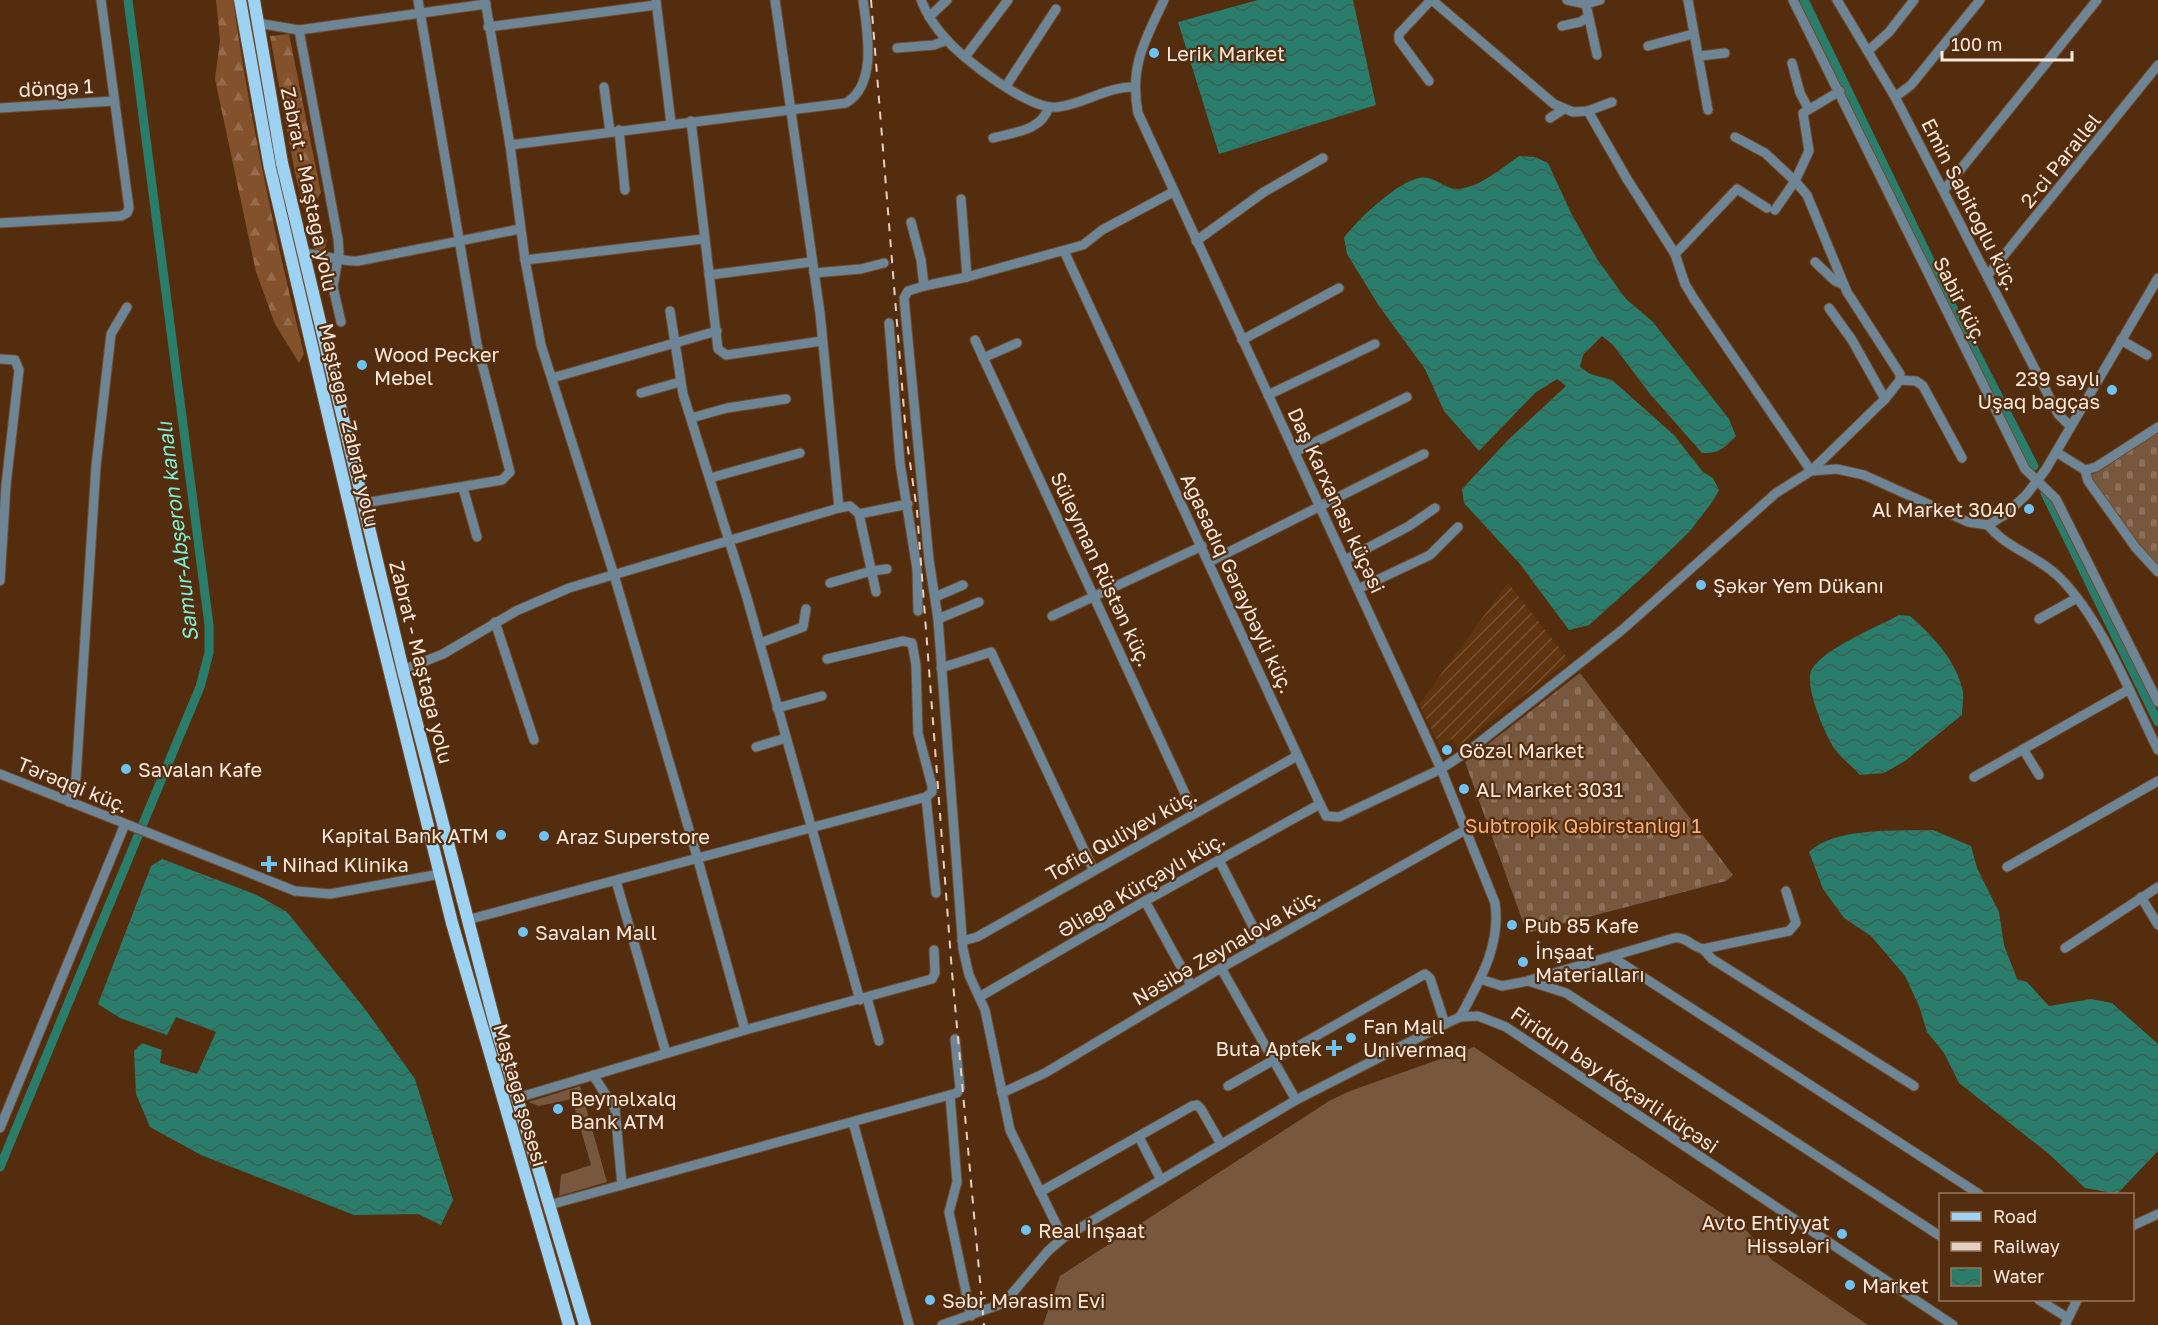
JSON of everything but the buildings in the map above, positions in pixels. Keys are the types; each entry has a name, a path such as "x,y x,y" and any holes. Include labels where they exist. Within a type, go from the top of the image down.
{"main road":[{"name":"Maştağa - Zabrat yolu","path":"240,0 257,103 286,238 440,874"},
{"name":"Zabrat - Maştağa yolu","path":"254,0 282,163 403,670 467,920 585,1325"},
{"path":"440,874 455,871"},
{"name":"Maştağa şosesi","path":"440,874 502,1102 569,1325"}],"street":[{"path":"0,223 121,216 127,213 129,208 101,0"},
{"path":"364,504 502,480 510,472 488,392 458,241 418,0"},
{"path":"776,0 814,273 839,508"},
{"path":"510,145 671,123 846,104 859,91 870,48 863,0"},
{"path":"921,0 929,17 947,40 965,57 1029,100 1049,107 1066,106 1112,89 1133,87"},
{"path":"929,17 947,0"},
{"path":"965,57 1008,0"},
{"name":"Daş Karxanası küçəsi","path":"1164,0 1142,51 1133,87 1145,131 1441,769 1491,888 1497,914 1495,940 1480,980 1460,1017"},
{"path":"1429,81 1399,40 1399,34 1432,0 1476,40 1564,109 1588,111 1612,102"},
{"path":"1567,0 1586,4 1600,0"},
{"path":"1688,0 1708,110"},
{"name":"Sabir küç.","path":"1793,0 1840,91 1934,289 2025,470 2037,482 2050,490 2056,499 2158,702"},
{"name":"Emin Sabitoğlu küç.","path":"1837,0 1895,97 2058,414 2070,426"},
{"path":"1868,51 1889,32 1914,0"},
{"path":"1895,97 1911,85 1980,0"},
{"path":"1944,190 2097,0"},
{"path":"257,23 299,30 485,2 510,145 525,260 541,345 614,575 698,860 745,1030"},
{"path":"488,27 656,2 671,123"},
{"path":"1586,4 1596,41 1597,55"},
{"path":"1006,86 1056,9"},
{"path":"1562,26 1580,22 1588,17"},
{"path":"299,30 338,239 338,260 333,287 341,322"},
{"path":"1648,46 1693,33"},
{"path":"897,48 934,45 947,40"},
{"path":"1700,56 1725,53"},
{"path":"1792,63 1800,93 1808,108"},
{"name":"2-ci Parallel","path":"1988,274 2002,261 2158,65"},
{"path":"604,87 626,190"},
{"path":"1675,254 1737,189 1771,209 1795,180 1809,151 1802,117 1808,108 1840,91"},
{"name":"döngə 1","path":"0,108 114,101"},
{"path":"993,138 1038,125 1045,119 1049,107"},
{"path":"1550,118 1564,109"},
{"path":"1588,111 1627,179 1675,254 1685,284 1694,299 1811,471"},
{"path":"691,121 703,239 718,349 726,355 822,341"},
{"path":"1320,804 1326,816 1339,817 1441,769 1490,735 1622,630 1776,493 1811,471 1885,399 1900,380 1900,374 1872,334 1844,285 1807,195 1795,180 1765,153 1734,137"},
{"path":"1196,241 1264,192 1323,158"},
{"path":"1063,1238 1013,1140 981,996 966,965 962,941 938,619 904,298 908,291 924,286 967,277 1090,242 1102,230 1173,192"},
{"path":"961,199 967,277"},
{"path":"911,222 924,286"},
{"path":"303,254 358,261 520,229"},
{"path":"525,260 703,239"},
{"name":"Ağasadıq Gəraybəyli küç.","path":"1064,251 1320,804"},
{"path":"709,275 811,262"},
{"path":"814,273 861,269 884,262"},
{"path":"1815,262 1835,281 1844,285"},
{"path":"1811,471 1837,469 1864,475 1968,522 1988,525 2006,514 2037,482 2158,278"},
{"path":"1242,340 1339,288"},
{"path":"69,802 76,778 96,466 111,334 127,308"},
{"path":"1829,308 1852,340 1885,399"},
{"path":"670,310 680,382 730,541 863,999 879,1041"},
{"path":"889,323 898,440 917,569 918,611"},
{"path":"552,378 717,331"},
{"name":"Süleyman Rüstən küç.","path":"975,340 1194,813"},
{"path":"2121,340 2147,355"},
{"path":"983,358 1017,343"},
{"path":"1268,396 1375,344"},
{"path":"0,359 15,360 19,370 6,485 0,581"},
{"path":"1900,380 1916,381 1923,386 1962,458"},
{"path":"642,393 680,382"},
{"path":"1295,452 1407,397"},
{"path":"691,418 727,408 786,399"},
{"path":"2085,470 2096,466 2158,427"},
{"path":"2056,452 2085,470 2088,481 2136,548 2158,572"},
{"path":"710,478 800,453"},
{"path":"1209,562 1424,454"},
{"path":"463,488 477,537"},
{"path":"860,514 908,504"},
{"path":"403,670 443,654 495,622 544,597 850,506 860,514 876,592"},
{"path":"1345,560 1409,526 1435,508"},
{"path":"1988,525 2000,539 2043,562 2077,598 2098,632 2158,750"},
{"path":"1358,590 1430,555 1458,527"},
{"path":"1052,616 1202,546"},
{"path":"830,583 871,571 887,569"},
{"path":"935,597 963,585"},
{"path":"2039,619 2077,598"},
{"path":"938,619 979,602"},
{"path":"760,643 802,627 806,609"},
{"path":"495,622 534,740"},
{"path":"2098,632 2117,623"},
{"path":"467,920 926,798 932,792 932,786 918,734 916,665 912,642 903,641 827,659"},
{"path":"941,668 991,652 1093,869"},
{"path":"2120,674 2139,665"},
{"path":"1974,777 2128,690"},
{"path":"777,708 822,696"},
{"path":"756,747 786,738"},
{"path":"2023,749 2039,775"},
{"name":"Tofiq Quliyev küç.","path":"962,941 977,937 1093,869 1297,756"},
{"name":"Tərəqqi küç.","path":"0,774 274,884 313,894 350,892 440,874"},
{"path":"2007,867 2158,781"},
{"path":"926,798 936,893"},
{"name":"Əliağa Kürçaylı küç.","path":"981,996 1145,901 1320,804"},
{"path":"0,1128 129,826"},
{"name":"Nəsibə Zeynalova küç.","path":"1002,1093 1045,1073 1262,944 1467,830"},
{"path":"1218,860 1262,944"},
{"path":"616,881 666,1053"},
{"path":"2065,948 2158,887"},
{"path":"1480,980 1502,986 1528,981 1679,937 1696,948 1703,949 1789,931 1796,923 1786,891"},
{"path":"2141,897 2158,925"},
{"path":"1145,901 1191,985"},
{"path":"1703,949 1712,959 1914,1086"},
{"path":"517,1098 745,1030 933,979 934,950"},
{"path":"1612,957 1977,1193"},
{"path":"1221,968 1296,1100"},
{"path":"1228,1086 1273,1058 1425,974 1430,978 1445,1024"},
{"path":"1528,981 1566,993 1939,1235"},
{"name":"Firidun bəy Köçərli küçəsi","path":"1460,1017 1478,1016 1506,1027 1953,1325"},
{"path":"942,1325 1004,1303 1048,1251 1063,1238 1221,1144 1296,1100 1460,1017"},
{"path":"549,1205 950,1095 959,1091 960,1088 955,1039"},
{"path":"593,1075 615,1109 622,1185"},
{"path":"950,1095 957,1182 949,1212 971,1316"},
{"path":"1040,1192 1197,1105 1221,1144"},
{"path":"853,1122 909,1325"},
{"path":"1139,1137 1161,1180"},
{"path":"2134,1226 2158,1214"},
{"path":"2041,1301 2066,1322 2076,1301"}],"shaded area":[{"path":"1508,583 1569,660 1458,747 1451,739 1440,746 1419,704"}],"green space":[{"path":"216,0 233,0 264,178 304,354 299,363 275,324 256,272 215,79 220,40"},
{"path":"289,34 321,193 310,210 315,225 327,240 325,249 315,251 295,173 270,36"},
{"path":"2158,433 2158,566 2138,545 2090,476"},
{"name":"Subtropik Qəbirstanlığı 1","path":"1580,673 1733,875 1726,881 1527,933 1465,762"},
{"path":"1474,1047 1745,1229 1772,1260 1868,1325 1043,1325 1060,1276 1329,1101 1350,1091"},
{"path":"580,1086 607,1182 559,1196 561,1175 591,1165 572,1099 539,1106 528,1102"}],"water":[{"path":"1258,0 1353,0 1376,105 1219,154 1178,22"},
{"path":"1519,156 1535,157 1548,163 1571,213 1597,259 1626,299 1653,322 1729,419 1736,436 1721,449 1702,453 1650,394 1613,345 1602,336 1583,355 1580,367 1590,374 1612,380 1674,435 1703,472 1713,478 1719,490 1690,531 1646,574 1589,625 1569,630 1520,564 1464,503 1462,489 1509,439 1566,386 1557,379 1535,393 1479,451 1444,411 1425,369 1379,306 1347,254 1344,238 1382,199 1407,182 1428,178 1450,188 1459,189 1490,176"},
{"path":"1899,615 1910,616 1935,640 1949,659 1963,692 1962,715 1905,761 1884,773 1860,775 1830,741 1816,709 1810,676 1812,669 1828,653"},
{"path":"1933,830 1971,846 1977,868 1999,912 2004,945 2017,979 2027,982 2049,1006 2091,999 2112,1003 2158,1044 2158,1151 2118,1193 2085,1188 2049,1154 1959,1083 1944,1053 1927,1032 1919,1006 1905,976 1871,936 1844,918 1823,889 1809,852 1834,838 1885,831"},
{"path":"162,859 257,895 287,912 365,1009 415,1079 453,1200 441,1225 418,1214 354,1215 201,1155 150,1127 136,1094 134,1051 142,1043 162,1050 160,1063 197,1074 216,1032 176,1017 167,1035 120,1018 98,1004 151,866"}],"waterway":[{"name":"Samur-Abşeron kanalı","path":"0,1167 200,687 209,653 209,625 128,0"},
{"path":"1804,0 1952,306 2034,466"},
{"path":"2045,493 2158,722"}],"railway":[{"path":"871,0 906,435 917,511 952,972 984,1325"}],"place":[{"name":"Lerik Market","path":"1154,53"},
{"name":"Wood Pecker Mebel","path":"362,365"},
{"name":"239 saylı Uşaq bağças","path":"2112,390"},
{"name":"Al Market 3040","path":"2029,509"},
{"name":"Şəkər Yem Dükanı","path":"1701,585"},
{"name":"Gözəl Market","path":"1447,750"},
{"name":"Savalan Kafe","path":"126,769"},
{"name":"AL Market 3031","path":"1464,789"},
{"name":"Kapital Bank ATM","path":"501,835"},
{"name":"Araz Superstore","path":"544,836"},
{"name":"Nihad Klinika","path":"269,864"},
{"name":"Pub 85 Kafe","path":"1512,925"},
{"name":"Savalan Mall","path":"523,932"},
{"name":"İnşaat Materialları","path":"1523,962"},
{"name":"Fan Mall Univermaq","path":"1351,1038"},
{"name":"Buta Aptek","path":"1334,1048"},
{"name":"Beynəlxalq Bank ATM","path":"558,1109"},
{"name":"Real İnşaat","path":"1026,1230"},
{"name":"Avto Ehtiyyat Hissələri","path":"1842,1234"},
{"name":"Market","path":"1850,1285"},
{"name":"Səbr Mərasim Evi","path":"930,1300"}]}
